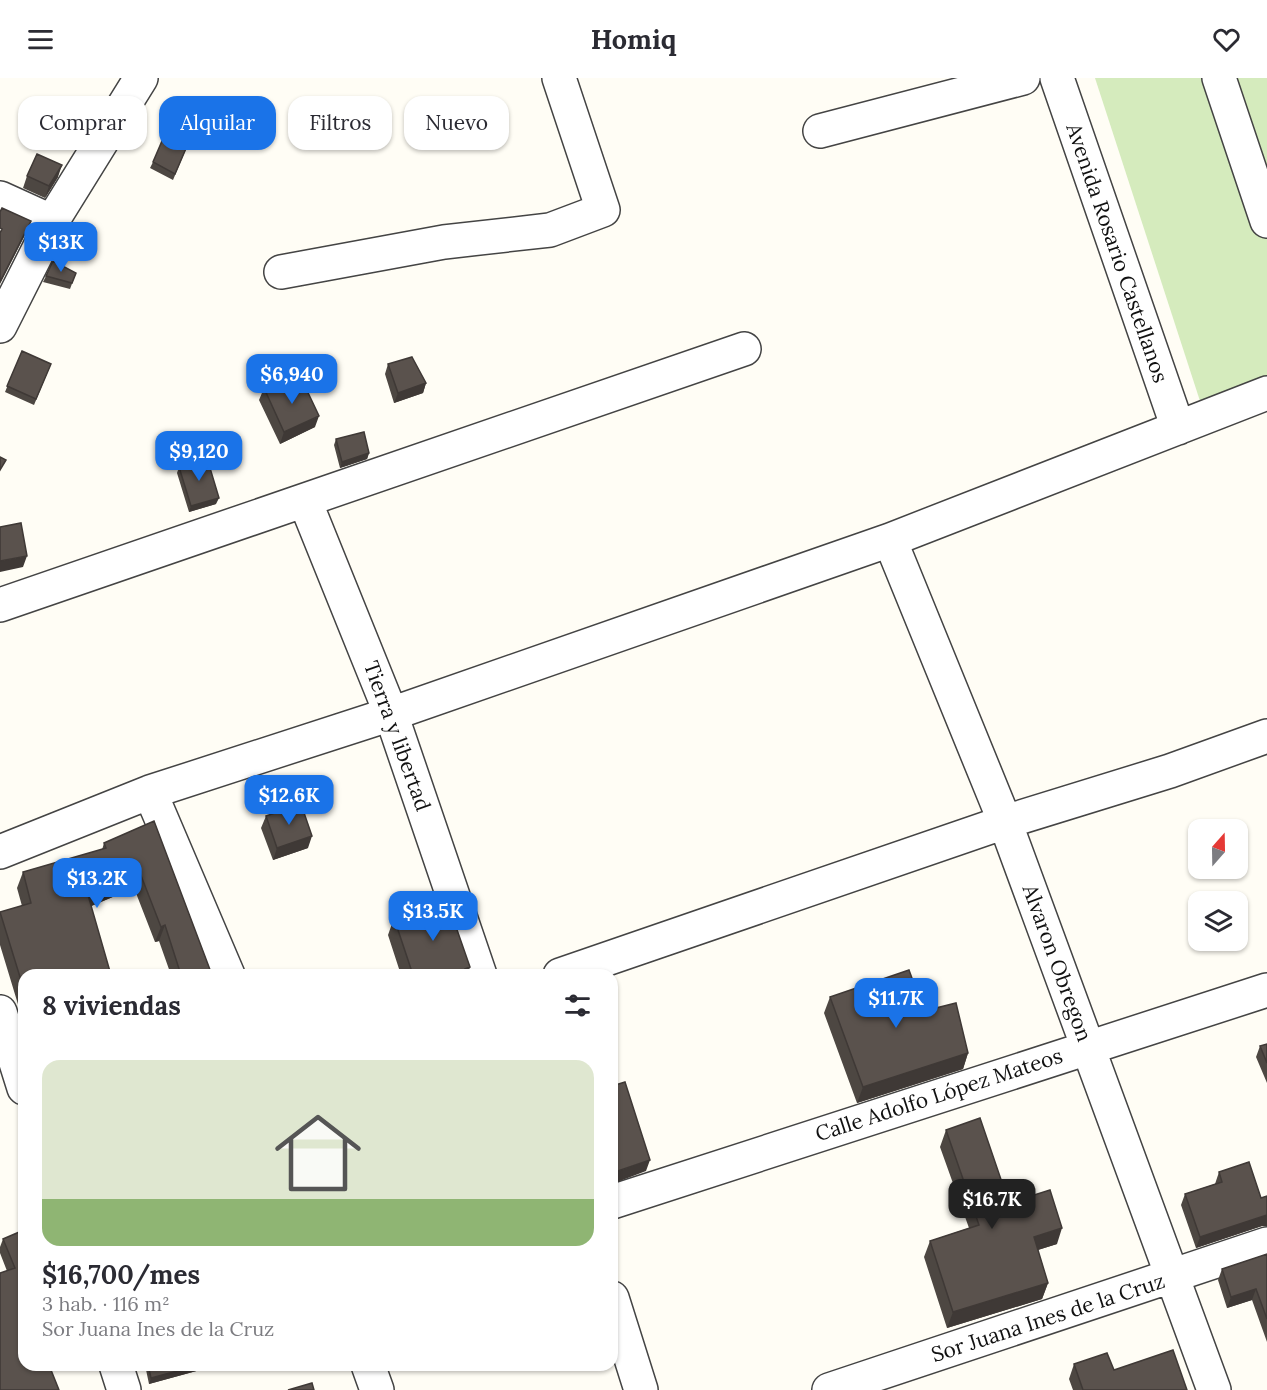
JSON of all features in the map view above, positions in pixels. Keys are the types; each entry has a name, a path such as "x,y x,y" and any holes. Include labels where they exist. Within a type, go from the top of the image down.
{"street":[{"path":"0,326 53,222 141,78"},
{"path":"281,272 444,242 550,231 603,210 559,78"},
{"path":"820,131 1023,78"},
{"name":"Avenida Rosario Castellanos","path":"1057,78 1178,428"},
{"path":"1219,78 1267,221"},
{"path":"0,198 53,222"},
{"path":"0,605 744,350"},
{"path":"0,852 150,792 391,714 890,540 1267,393"},
{"name":"Tierra y libertad","path":"305,501 391,714 478,969"},
{"name":"Alvaron Obregon","path":"890,540 1005,822 1214,1390"},
{"path":"577,969 1005,822 1170,771 1267,736"},
{"path":"150,792 225,969"},
{"name":"Calle Adolfo López Mateos","path":"618,1200 1088,1046 1267,990"},
{"path":"0,1011 18,1069"},
{"name":"Sor Juana Ines de la Cruz","path":"829,1390 1267,1244"},
{"path":"618,1317 641,1390"},
{"path":"118,1371 124,1390"},
{"path":"370,1371 376,1390"}],"green space":[{"path":"1095,78 1267,78 1267,378 1200,401"}],"building":[{"path":"159,148 159,150 185,150 175,174 153,162"},
{"path":"37,154 62,165 49,186 27,176"},
{"path":"2,208 31,221 0,282 0,233 2,229 0,228 0,212"},
{"path":"53,261 76,273 72,283 46,276"},
{"path":"22,351 51,364 36,399 7,386"},
{"path":"412,357 426,383 398,393 388,364"},
{"path":"303,382 319,416 284,432 264,388"},
{"path":"364,432 369,453 342,462 336,439"},
{"path":"0,457 6,460 0,470"},
{"path":"207,458 219,498 191,506 179,467"},
{"path":"21,523 27,556 0,561 0,527"},
{"path":"301,804 312,836 277,848 266,816"},
{"path":"154,821 210,969 179,969 165,925 161,927 140,873 88,895 109,969 18,970 0,912 31,903 23,872 106,848 104,843"},
{"path":"447,901 470,967 465,969 411,969 394,918"},
{"path":"909,970 924,1011 956,1003 968,1053 863,1087 830,997"},
{"path":"1267,1044 1267,1063 1260,1046"},
{"path":"625,1082 650,1160 618,1171 618,1084"},
{"path":"980,1118 1009,1203 1050,1190 1062,1228 1034,1237 1048,1283 953,1312 930,1241 979,1225 946,1130"},
{"path":"1249,1162 1261,1198 1267,1196 1267,1215 1200,1237 1185,1194 1222,1182 1219,1172"},
{"path":"18,1233 18,1371 51,1371 59,1390 0,1390 0,1273 15,1268 3,1239"},
{"path":"1267,1254 1267,1319 1256,1289 1231,1297 1222,1269"},
{"path":"1173,1350 1187,1390 1083,1390 1074,1364 1107,1353 1114,1370"},
{"path":"149,1371 177,1371 151,1378"},
{"path":"312,1383 314,1390 288,1390"}]}
